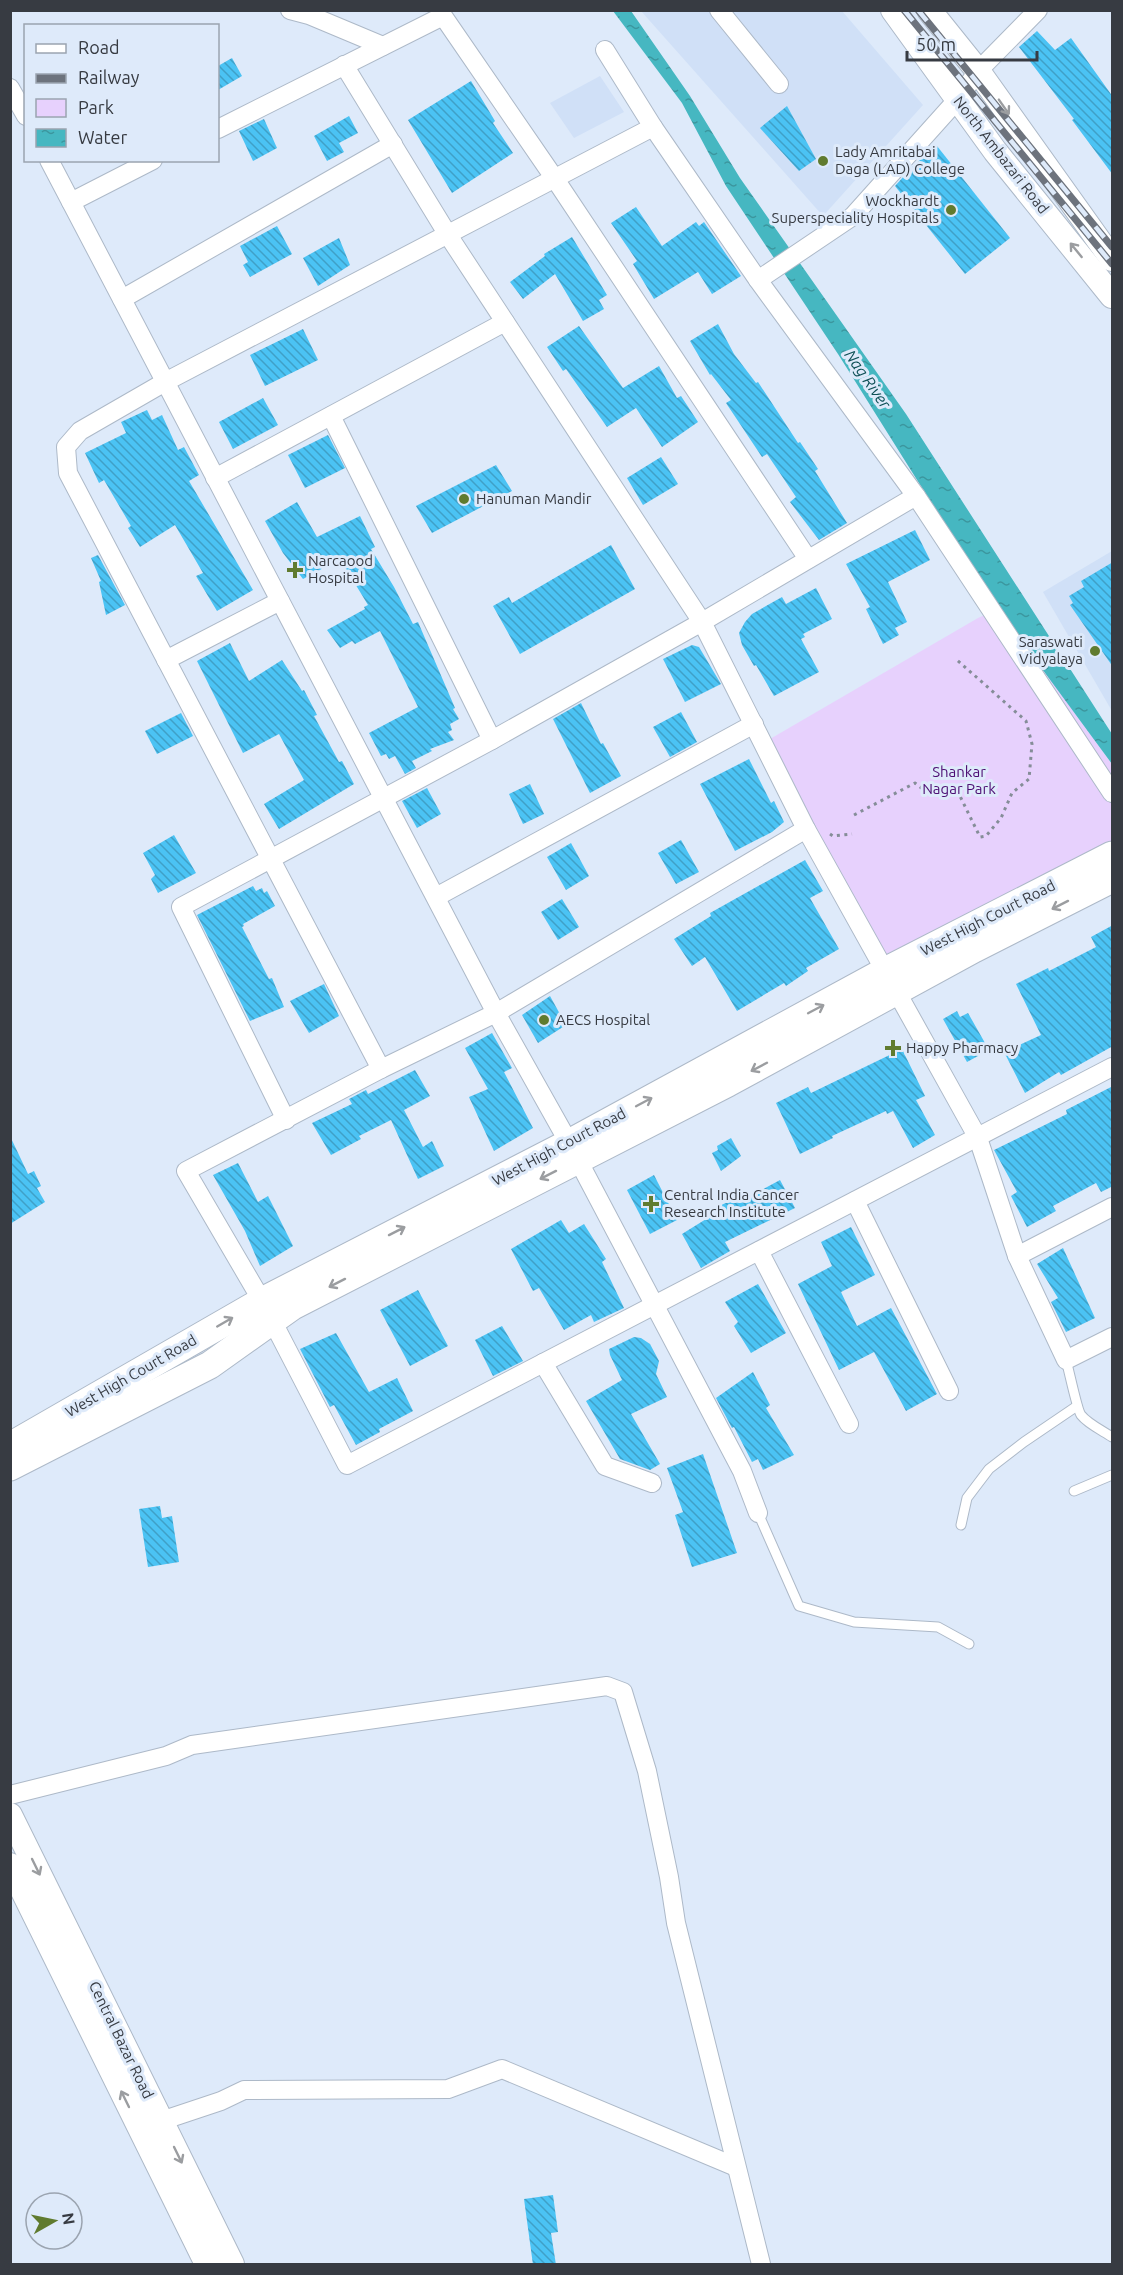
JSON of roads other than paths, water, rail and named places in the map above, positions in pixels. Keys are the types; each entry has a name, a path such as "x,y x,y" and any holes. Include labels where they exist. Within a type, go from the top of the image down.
{"main road":[{"name":"North Ambazari Road","path":"893,10 995,151 1113,296"},
{"name":"North Ambazari Road","path":"929,10 978,71 1113,259"},
{"name":"West High Court Road","path":"10,1446 573,1152 892,981 1113,855"},
{"name":"West High Court Road","path":"892,981 974,949 1113,879"},
{"name":"West High Court Road","path":"10,1467 210,1365 267,1312"},
{"name":"Central Bazar Road","path":"10,1815 232,2265"},
{"name":"Central Bazar Road","path":"10,1865 207,2265"}],"street":[{"path":"290,10 309,15 383,46"},
{"path":"719,10 779,84"},
{"path":"761,279 853,216 957,100 978,71 1038,10"},
{"path":"219,128 442,16 555,179 807,559"},
{"path":"605,50 653,127 916,496 1113,793"},
{"path":"344,65 448,235 702,622 806,829 978,1138 1017,1256 1066,1360 1113,1337"},
{"path":"10,88 24,112"},
{"path":"381,1069 68,473 66,447 80,431 165,382 653,127"},
{"path":"122,299 393,144"},
{"path":"50,162 496,1013 573,1152 742,1471 758,1513"},
{"path":"71,202 149,162"},
{"path":"215,478 505,322"},
{"path":"331,416 492,740"},
{"path":"286,1120 182,907 492,740 702,622 916,496"},
{"path":"166,660 280,601"},
{"path":"436,897 754,724"},
{"path":"806,829 496,1013 381,1069 186,1171 267,1312 347,1465 1113,1067"},
{"path":"855,1201 949,1391"},
{"path":"1017,1256 1113,1207"},
{"path":"759,1251 849,1424"},
{"path":"543,1363 605,1466 652,1484"},
{"path":"10,1795 166,1756 192,1745 607,1686 623,1692 647,1771 676,1923 761,2265"},
{"path":"161,2121 221,2101 244,2090 448,2089 502,2069 736,2167"}],"lane":[{"path":"1066,1360 1077,1406 1082,1416 1113,1437"},
{"path":"961,1525 967,1497 990,1469 1024,1442 1077,1406"},
{"path":"1074,1491 1113,1475"},
{"path":"758,1513 799,1606 854,1622 938,1627 969,1644"}],"water":[{"name":"Nag River","path":"613,11 631,11 690,96 740,178 906,414 1112,734 1112,764 998,609 838,354 726,186 682,103"}],"railway":[{"path":"904,10 1112,264"},
{"path":"918,10 1112,247"}],"place":[{"name":"Lady Amritabai Daga (LAD) College","path":"823,161"},
{"name":"Wockhardt Superspeciality Hospitals","path":"951,210"},
{"name":"Hanuman Mandir","path":"464,499"},
{"name":"Narcaood Hospital","path":"295,570"},
{"name":"Saraswati Vidyalaya","path":"1095,651"},
{"name":"AECS Hospital","path":"544,1020"},
{"name":"Happy Pharmacy","path":"893,1048"},
{"name":"Central India Cancer Research Institute","path":"651,1204"}],"park label":[{"name":"Shankar Nagar Park","path":"959,780"}]}
